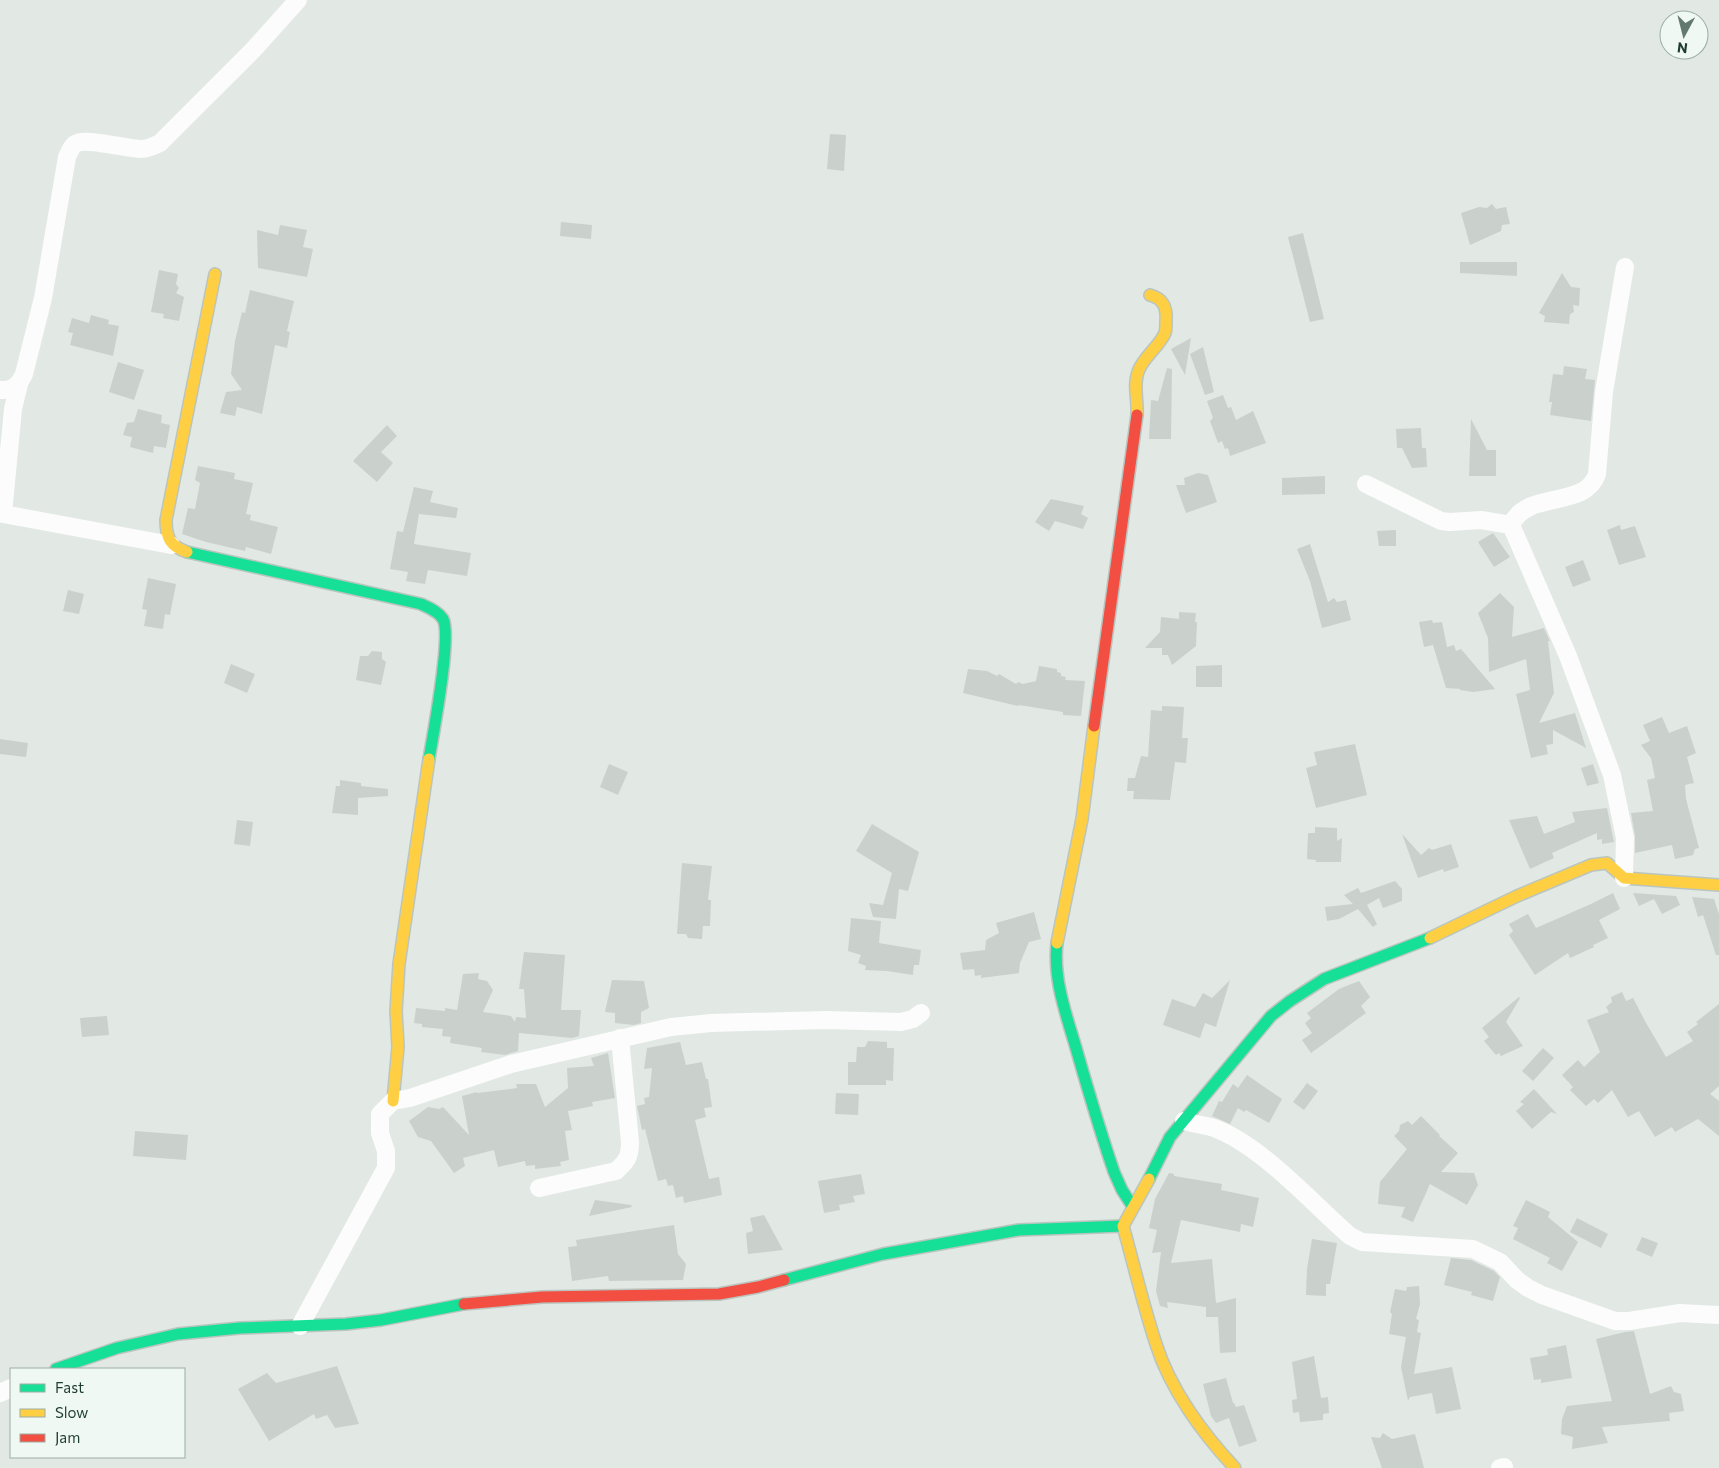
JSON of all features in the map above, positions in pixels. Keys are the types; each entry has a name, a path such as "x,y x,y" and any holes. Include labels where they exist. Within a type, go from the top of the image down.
{"street":[{"path":"298,0 253,50 160,143 150,148 141,149 85,141 76,143 71,149 67,158 43,298 13,409 3,514 171,545 178,549 203,556 422,604 433,609 443,618 447,626 446,645 399,964 396,1011 398,1046 394,1101"},
{"path":"1624,878 1625,838 1612,775 1568,656 1511,524 1515,516 1531,506 1579,493 1588,489 1595,480 1604,392 1625,267"},
{"path":"171,545 167,539 166,520 214,274"},
{"path":"1133,1207 1122,1194 1114,1174 1057,980 1056,961 1057,945 1082,819 1105,638 1128,486 1137,412 1136,382 1138,372 1144,361 1165,333 1167,312 1163,302 1157,297 1150,295"},
{"path":"0,390 12,389 19,384"},
{"path":"1366,484 1441,521 1481,520 1511,524"},
{"path":"1235,1468 1216,1448 1190,1410 1169,1374 1156,1345 1123,1226 1153,1173 1170,1137 1271,1016 1324,979 1419,943 1517,896 1591,865 1607,863 1624,878 1719,884"},
{"path":"300,1326 386,1168 386,1151 380,1133 380,1114 394,1101 410,1098 511,1064 672,1027 711,1023 826,1020 901,1022 913,1020 921,1013"},
{"path":"539,1188 616,1171 630,1155 620,1038"},
{"path":"1184,1121 1214,1128 1236,1138 1271,1164 1350,1236 1362,1242 1473,1249 1500,1262 1528,1288 1615,1321 1680,1314 1719,1315"},
{"path":"59,1368 117,1348 178,1334 381,1320 465,1304 542,1298 719,1294 758,1287 883,1254 1019,1230 1123,1226"}],"building":[{"path":"830,134 846,135 844,171 827,169"},
{"path":"1492,204 1496,209 1506,207 1510,224 1502,225 1501,231 1470,245 1461,213 1479,207 1487,208"},
{"path":"561,222 592,225 591,239 560,236"},
{"path":"280,225 307,230 303,247 313,249 307,277 258,268 257,230 278,235"},
{"path":"1303,233 1324,319 1310,322 1288,237"},
{"path":"1460,262 1517,262 1517,276 1460,273"},
{"path":"159,270 178,274 176,284 179,288 176,293 184,297 179,321 163,318 164,314 151,312"},
{"path":"1562,273 1571,287 1580,288 1579,306 1573,305 1574,312 1570,314 1569,324 1544,322 1545,316 1539,313"},
{"path":"250,290 294,301 287,331 290,332 287,348 275,345 262,414 237,407 235,416 220,413 226,392 242,390 231,374 235,341 242,312 245,313"},
{"path":"91,315 109,320 108,324 119,326 113,356 70,345 73,333 68,332 72,318 89,323"},
{"path":"1191,338 1185,375 1171,349"},
{"path":"1203,347 1214,392 1205,395 1190,354"},
{"path":"118,362 144,370 134,400 109,392"},
{"path":"1564,366 1587,369 1585,379 1595,380 1591,421 1550,415 1552,402 1549,402 1553,374 1563,375"},
{"path":"1167,368 1172,369 1171,439 1149,439 1151,400 1158,401"},
{"path":"1223,395 1228,408 1231,407 1236,420 1253,411 1266,443 1230,456 1228,448 1225,449 1222,441 1218,443 1210,421 1213,418 1207,401"},
{"path":"138,409 162,415 161,423 170,425 166,448 154,446 153,453 130,447 132,437 123,435 127,423 134,422"},
{"path":"1471,419 1487,450 1496,450 1496,476 1469,476"},
{"path":"387,425 397,436 381,452 393,463 377,482 353,461"},
{"path":"1421,428 1422,448 1426,448 1427,467 1412,468 1402,448 1397,448 1396,429"},
{"path":"198,466 235,473 234,479 253,483 246,514 251,515 250,520 278,527 271,554 246,547 245,551 182,534 188,508 195,509 200,483 195,480"},
{"path":"1198,473 1208,475 1217,502 1186,513 1176,485 1185,485 1184,478"},
{"path":"1325,476 1325,494 1282,495 1282,478"},
{"path":"414,487 433,491 430,502 458,508 456,518 419,514 414,544 471,553 467,576 428,570 425,584 406,581 408,572 390,569 397,531 403,532"},
{"path":"1051,499 1084,506 1081,514 1088,518 1083,529 1055,521 1049,531 1035,522"},
{"path":"1620,525 1621,530 1635,526 1646,557 1619,565 1607,530"},
{"path":"1396,530 1396,546 1379,546 1377,531"},
{"path":"1493,533 1510,557 1494,567 1478,542"},
{"path":"1310,544 1328,602 1334,598 1337,602 1346,600 1351,620 1322,628 1310,581 1297,549"},
{"path":"1583,560 1591,580 1573,587 1565,567"},
{"path":"148,578 176,584 170,615 165,614 163,629 144,626 147,610 142,609"},
{"path":"68,590 84,594 79,614 63,611"},
{"path":"1500,593 1514,607 1512,637 1544,628 1550,641 1548,641 1554,693 1539,723 1575,713 1586,748 1553,730 1553,744 1546,745 1548,754 1531,758 1516,694 1530,690 1526,659 1489,672 1488,638 1478,613"},
{"path":"1179,612 1196,613 1196,646 1172,665 1168,655 1162,655 1162,648 1145,648 1160,632 1161,617 1179,619"},
{"path":"1432,620 1433,623 1442,622 1447,647 1454,645 1456,651 1461,649 1495,689 1473,692 1446,688 1433,645 1424,647 1419,622"},
{"path":"372,651 382,652 382,659 386,662 381,685 356,680 360,656 368,656"},
{"path":"231,664 255,674 247,693 224,683"},
{"path":"1222,665 1222,687 1196,687 1196,666"},
{"path":"1039,666 1057,669 1061,676 1066,677 1065,680 1085,681 1081,716 1063,715 1063,712 1018,706 963,693 968,669 987,671 997,676 999,674 1016,684 1018,682 1023,684 1036,681"},
{"path":"1162,706 1184,707 1182,738 1188,738 1186,763 1175,762 1170,800 1133,799 1134,791 1127,791 1128,778 1135,778 1141,756 1148,757 1151,710 1162,711"},
{"path":"1662,717 1669,733 1687,726 1696,753 1687,757 1694,783 1685,785 1686,799 1699,848 1695,849 1693,855 1675,859 1672,845 1635,853 1635,836 1631,813 1653,811 1647,780 1655,778 1651,758 1641,745 1650,741 1643,725"},
{"path":"0,739 28,743 26,757 0,754"},
{"path":"1355,744 1367,795 1316,808 1306,768 1317,765 1314,752"},
{"path":"609,764 628,772 618,795 600,787"},
{"path":"1593,764 1599,783 1587,786 1581,768"},
{"path":"340,780 361,783 361,786 388,789 388,796 358,798 358,815 332,813 336,786 340,786"},
{"path":"1607,808 1614,842 1602,844 1602,839 1597,840 1597,833 1552,853 1554,858 1530,869 1509,820 1537,816 1544,834 1575,822 1572,812"},
{"path":"237,820 253,822 250,846 234,844"},
{"path":"872,824 919,852 908,891 899,889 896,919 873,917 869,903 883,905 892,873 856,851"},
{"path":"1315,827 1337,828 1337,841 1342,838 1341,862 1316,862 1316,860 1307,859 1308,833 1315,833"},
{"path":"1402,834 1421,855 1429,848 1432,850 1451,844 1459,867 1444,872 1443,869 1418,878"},
{"path":"682,863 712,866 708,900 711,900 710,926 703,926 702,939 688,938 686,934 677,934"},
{"path":"1395,881 1402,889 1402,901 1383,908 1379,898 1367,905 1377,924 1373,927 1358,909 1339,919 1327,921 1325,907 1353,904 1344,895 1358,888 1361,893"},
{"path":"1613,893 1620,909 1599,920 1608,938 1570,958 1568,953 1535,975 1509,935 1513,931 1509,924 1528,914 1536,928"},
{"path":"1633,893 1676,896 1680,905 1662,914 1654,899 1639,906"},
{"path":"1692,897 1714,899 1719,914 1719,955 1716,955 1703,915 1698,917"},
{"path":"1034,912 1041,939 1029,942 1020,963 1019,973 981,978 981,975 975,976 974,969 963,970 960,953 985,950 986,940 999,933 996,923"},
{"path":"851,918 881,921 879,943 921,950 919,965 914,965 913,975 865,970 866,966 858,963 861,955 848,951"},
{"path":"524,952 565,955 561,1010 581,1010 579,1036 572,1038 519,1033 518,1051 505,1055 481,1052 482,1048 450,1043 451,1037 442,1036 443,1029 422,1027 422,1024 414,1023 416,1008 445,1011 445,1008 457,1010 463,974 479,973 478,979 487,981 493,990 483,1012 511,1016 515,1022 516,1017 526,1018 524,989 519,989"},
{"path":"612,980 644,981 649,1008 641,1012 641,1023 634,1025 615,1023 615,1013 605,1012"},
{"path":"1230,980 1216,1027 1205,1023 1200,1038 1163,1025 1172,999 1195,1007 1203,993 1212,998"},
{"path":"1359,981 1370,997 1361,1006 1366,1013 1311,1053 1302,1040 1312,1033 1305,1023 1311,1018 1307,1013 1339,989"},
{"path":"1622,992 1626,1001 1633,998 1666,1057 1693,1041 1687,1032 1698,1024 1696,1022 1719,1004 1719,1086 1710,1094 1719,1101 1719,1136 1698,1119 1675,1132 1672,1127 1655,1137 1639,1111 1628,1117 1612,1090 1598,1103 1594,1099 1586,1106 1570,1090 1573,1087 1562,1075 1578,1060 1584,1067 1600,1052 1587,1020 1609,1012 1606,1007 1612,1002 1611,997"},
{"path":"1519,997 1506,1022 1523,1046 1501,1056 1499,1053 1496,1055 1484,1041 1489,1037 1482,1028"},
{"path":"107,1016 109,1035 82,1037 80,1018"},
{"path":"868,1041 887,1042 887,1048 894,1048 893,1081 886,1080 886,1085 848,1085 848,1062 856,1062 857,1047 865,1047"},
{"path":"680,1042 686,1065 702,1062 706,1079 708,1079 712,1107 704,1108 706,1117 695,1120 709,1179 719,1177 722,1195 684,1203 683,1196 676,1198 673,1185 668,1186 666,1179 658,1181 645,1129 642,1130 637,1106 645,1104 644,1098 649,1097 652,1068 644,1069 647,1048"},
{"path":"1543,1048 1554,1058 1533,1081 1522,1071"},
{"path":"608,1053 615,1098 592,1102 593,1106 568,1111 572,1130 565,1131 569,1160 560,1162 561,1166 535,1169 535,1165 526,1166 525,1161 498,1167 494,1150 463,1158 465,1166 454,1173 431,1141 418,1137 409,1121 428,1107 439,1109 443,1107 469,1135 462,1096 477,1092 517,1088 516,1084 536,1084 545,1107 568,1088 567,1068 594,1066 591,1058"},
{"path":"1247,1075 1282,1099 1269,1123 1246,1110 1244,1112 1238,1108 1230,1124 1212,1116 1219,1101 1222,1102 1233,1084 1238,1088"},
{"path":"1307,1083 1318,1091 1304,1110 1293,1102"},
{"path":"1534,1089 1557,1114 1551,1112 1532,1129 1516,1111 1524,1104 1520,1102"},
{"path":"836,1093 859,1094 858,1115 835,1114"},
{"path":"1421,1116 1458,1153 1441,1172 1474,1173 1478,1185 1467,1205 1430,1184 1413,1222 1401,1217 1405,1207 1378,1204 1380,1182 1407,1149 1394,1136 1399,1131 1400,1125 1408,1121 1412,1125"},
{"path":"135,1131 188,1135 186,1160 133,1156"},
{"path":"1169,1173 1174,1174 1174,1176 1222,1184 1221,1190 1259,1198 1253,1227 1241,1224 1240,1232 1181,1220 1171,1263 1212,1259 1216,1303 1236,1298 1236,1352 1220,1353 1218,1317 1206,1317 1206,1307 1167,1302 1168,1308 1160,1306 1156,1291 1161,1252 1152,1253 1157,1230 1149,1228 1155,1199"},
{"path":"861,1174 865,1194 853,1196 855,1202 839,1205 840,1210 824,1213 818,1181"},
{"path":"595,1200 631,1205 632,1207 589,1216"},
{"path":"1526,1200 1550,1212 1548,1217 1578,1242 1562,1271 1547,1263 1550,1258 1513,1239 1518,1228 1513,1226"},
{"path":"764,1215 783,1250 748,1254 746,1233 753,1231 750,1218"},
{"path":"1577,1218 1608,1234 1601,1248 1570,1232"},
{"path":"674,1225 678,1254 686,1264 683,1280 609,1281 608,1276 572,1281 568,1247 577,1246 576,1240"},
{"path":"1642,1237 1658,1243 1652,1257 1636,1250"},
{"path":"1312,1239 1337,1243 1330,1284 1326,1284 1326,1296 1306,1295 1307,1269"},
{"path":"1451,1258 1471,1260 1494,1271 1500,1277 1493,1301 1471,1295 1472,1292 1444,1285"},
{"path":"1419,1286 1420,1304 1416,1319 1419,1320 1417,1332 1421,1333 1414,1374 1452,1367 1461,1409 1436,1414 1432,1393 1410,1397 1408,1401 1401,1367 1406,1337 1389,1334 1392,1314 1390,1312 1395,1289 1406,1291 1407,1287"},
{"path":"1634,1331 1650,1394 1671,1386 1674,1392 1681,1394 1684,1411 1669,1413 1670,1421 1602,1427 1608,1443 1572,1449 1573,1437 1561,1434 1562,1419 1567,1406 1612,1401 1596,1339"},
{"path":"1566,1345 1572,1378 1541,1383 1541,1379 1534,1380 1530,1358 1548,1355 1547,1349"},
{"path":"1314,1356 1321,1398 1328,1397 1329,1413 1323,1414 1323,1420 1300,1422 1299,1412 1293,1413 1292,1400 1297,1399 1292,1362"},
{"path":"337,1366 359,1424 335,1428 327,1415 316,1419 314,1414 269,1441 238,1389 267,1373 276,1383"},
{"path":"1226,1378 1233,1403 1236,1407 1244,1405 1257,1441 1239,1447 1229,1418 1216,1423 1211,1416 1203,1384"},
{"path":"1383,1433 1392,1439 1415,1434 1424,1468 1382,1468 1371,1437 1380,1438"}],"traffic: fast":[{"path":"187,552 421,604 439,614 443,619 445,629 444,664 429,759"},
{"path":"1149,1179 1170,1137 1271,1016 1324,979 1430,938"},
{"path":"1057,943 1057,970 1068,1022 1114,1172 1122,1190 1133,1207"},
{"path":"784,1280 883,1254 1019,1230 1123,1226"},
{"path":"59,1368 117,1348 178,1334 240,1328 346,1324 381,1320 464,1304"}],"traffic: slow":[{"path":"187,552 177,547 170,540 166,520 215,274"},
{"path":"1137,415 1136,382 1138,372 1143,362 1159,343 1166,329 1164,305 1159,299 1150,295"},
{"path":"1057,943 1082,819 1094,726"},
{"path":"393,1101 398,1047 396,1011 399,964 429,759"},
{"path":"1430,938 1517,896 1591,865 1607,863 1624,878 1719,885"},
{"path":"1149,1179 1123,1226 1147,1315 1162,1361 1179,1394 1211,1441 1235,1468"}],"traffic: jam":[{"path":"1094,726 1137,415"},
{"path":"464,1304 542,1297 719,1294 784,1280"}]}
